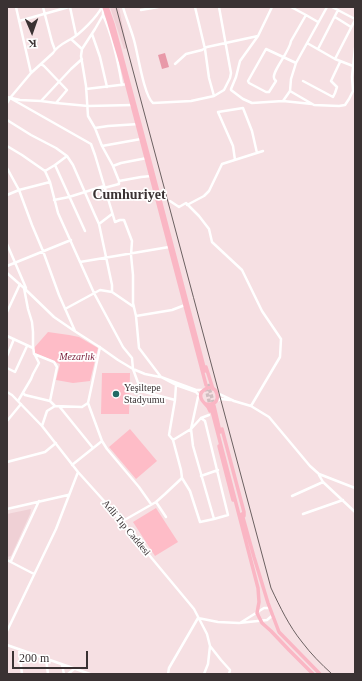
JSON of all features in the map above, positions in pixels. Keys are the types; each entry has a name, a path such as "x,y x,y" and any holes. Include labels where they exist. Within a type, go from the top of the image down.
{"main road":[{"path":"103,7 111,28 133,105 207,384"},
{"path":"107,7 113,24 126,84"},
{"path":"152,176 169,247 186,304 196,330 213,388 218,395 216,401 217,413 244,512 243,524"},
{"path":"186,304 191,336 200,370 203,390 199,398 206,404 210,414 237,514 243,524 270,608 279,632 320,674"},
{"path":"203,390 213,388"},
{"path":"206,404 212,404 216,401"},
{"path":"212,407 234,486 258,588 259,602 257,612 262,622 313,674"}],"street":[{"path":"16,7 31,73"},
{"path":"44,7 55,50"},
{"path":"20,21 70,7 76,35"},
{"path":"7,103 9,97 31,73 62,44 76,35 98,14 103,7"},
{"path":"86,89 126,84 103,15 103,7"},
{"path":"123,7 134,40 146,88 150,100 153,103 191,101 214,96 224,90 231,73 219,7"},
{"path":"141,10 158,7"},
{"path":"195,7 214,96"},
{"path":"272,7 258,36 240,61 231,90 243,99 252,103 282,101 314,105 344,105 349,99 353,90 355,48"},
{"path":"291,7 318,22"},
{"path":"282,101 290,91 291,79 296,63 327,7"},
{"path":"332,7 355,20 335,59"},
{"path":"318,49 338,10"},
{"path":"103,15 82,49 82,59 88,116 119,181"},
{"path":"296,63 284,57 266,49 248,81 266,92 269,92 276,81 274,74 284,57 291,44 291,41 306,15"},
{"path":"335,17 352,28"},
{"path":"92,34 100,57 107,87"},
{"path":"175,64 186,54 225,42 258,36"},
{"path":"71,39 82,49"},
{"path":"307,43 340,62 353,66"},
{"path":"41,101 82,59"},
{"path":"303,81 333,97 337,86 331,81 340,62"},
{"path":"41,64 67,90 56,103"},
{"path":"290,91 314,105"},
{"path":"9,97 20,100 88,106 133,105"},
{"path":"9,97 91,144 115,222 124,220 132,241 133,305 140,348 161,377 176,385 196,390 203,390"},
{"path":"235,160 233,146 218,112 243,108 252,131 257,153"},
{"path":"7,120 56,148 67,156 73,165 99,224 107,258 112,292"},
{"path":"95,128 138,124"},
{"path":"102,146 142,138"},
{"path":"7,146 45,172 50,182 58,213 94,293 123,347 132,358 133,369 141,392 175,400"},
{"path":"187,205 204,196 209,191 222,164 264,151"},
{"path":"45,172 67,156"},
{"path":"113,166 147,158"},
{"path":"55,165 85,231"},
{"path":"7,168 19,190 75,331"},
{"path":"54,200 119,184 119,181 152,176"},
{"path":"7,195 19,190 50,182"},
{"path":"170,201 178,206 186,203 199,216 209,229 212,242 242,270 262,311 281,339 280,357 251,406"},
{"path":"99,224 112,214"},
{"path":"7,266 71,240"},
{"path":"7,246 27,290"},
{"path":"80,262 169,247"},
{"path":"7,273 27,290 54,317 118,360 145,374 161,377 196,392 199,398 191,429 193,446 214,519"},
{"path":"7,312 20,284"},
{"path":"18,401 31,380 32,374 38,363 34,354 32,322 24,288"},
{"path":"65,309 100,290 112,292 133,305"},
{"path":"136,316 172,310 186,304"},
{"path":"7,336 33,348"},
{"path":"7,356 14,339"},
{"path":"7,368 15,372 27,346"},
{"path":"100,347 88,403 102,440 151,504"},
{"path":"34,354 54,362 57,367 50,401"},
{"path":"176,385 169,435 173,440 182,478 190,491 200,522 228,516 218,470 205,422 201,418"},
{"name":"Adli Tıp Caddesi","path":"7,392 12,394 42,426 72,465 194,609 207,634 210,646 230,670 229,674"},
{"path":"23,393 50,401 55,406"},
{"path":"217,393 234,401"},
{"path":"216,401 221,399 251,406 269,417 310,466 319,474 324,482 355,512"},
{"path":"42,426 48,411 55,406 82,407 88,403"},
{"path":"7,421 21,404"},
{"path":"59,406 93,448"},
{"path":"173,440 191,429 201,418 210,414"},
{"path":"72,465 102,440"},
{"path":"7,462 45,452 56,444"},
{"path":"201,476 218,470"},
{"path":"7,631 56,529 78,472"},
{"path":"319,474 355,488"},
{"path":"121,522 156,502 182,478"},
{"path":"292,496 324,482"},
{"path":"7,509 69,494"},
{"path":"302,514 343,500"},
{"path":"11,561 39,501"},
{"path":"156,502 166,517"},
{"path":"7,560 34,574"},
{"path":"239,623 264,608 270,608"},
{"path":"168,674 198,618 218,622 239,623 262,622 273,616"},
{"path":"7,645 90,674"},
{"path":"204,674 208,664 210,646"},
{"path":"19,649 22,674"},
{"path":"46,659 48,674"},
{"path":"62,665 64,674"},
{"path":"68,674 74,669"}],"shaded area":[{"path":"110,7 119,7 127,48 124,49"},
{"path":"165,53 169,67 162,69 158,55"},
{"path":"31,509 11,556 7,557 7,514"}],"green space":[{"name":"Mezarlık","path":"48,332 79,337 98,348 90,381 73,383 56,380 60,364 35,353 34,348"},
{"path":"102,373 130,373 129,414 101,414"},
{"path":"130,429 157,461 136,479 109,447"},
{"path":"156,508 178,542 155,556 133,522"}],"tunnel":[{"path":"208,384 214,405"},
{"path":"206,388 210,405"}],"railway":[{"path":"116,7 271,588 297,636 320,663 332,674"}],"place":[{"name":"Yeşiltepe Stadyumu","path":"116,394"}],"district":[{"name":"Cumhuriyet","path":"129,195"}]}
